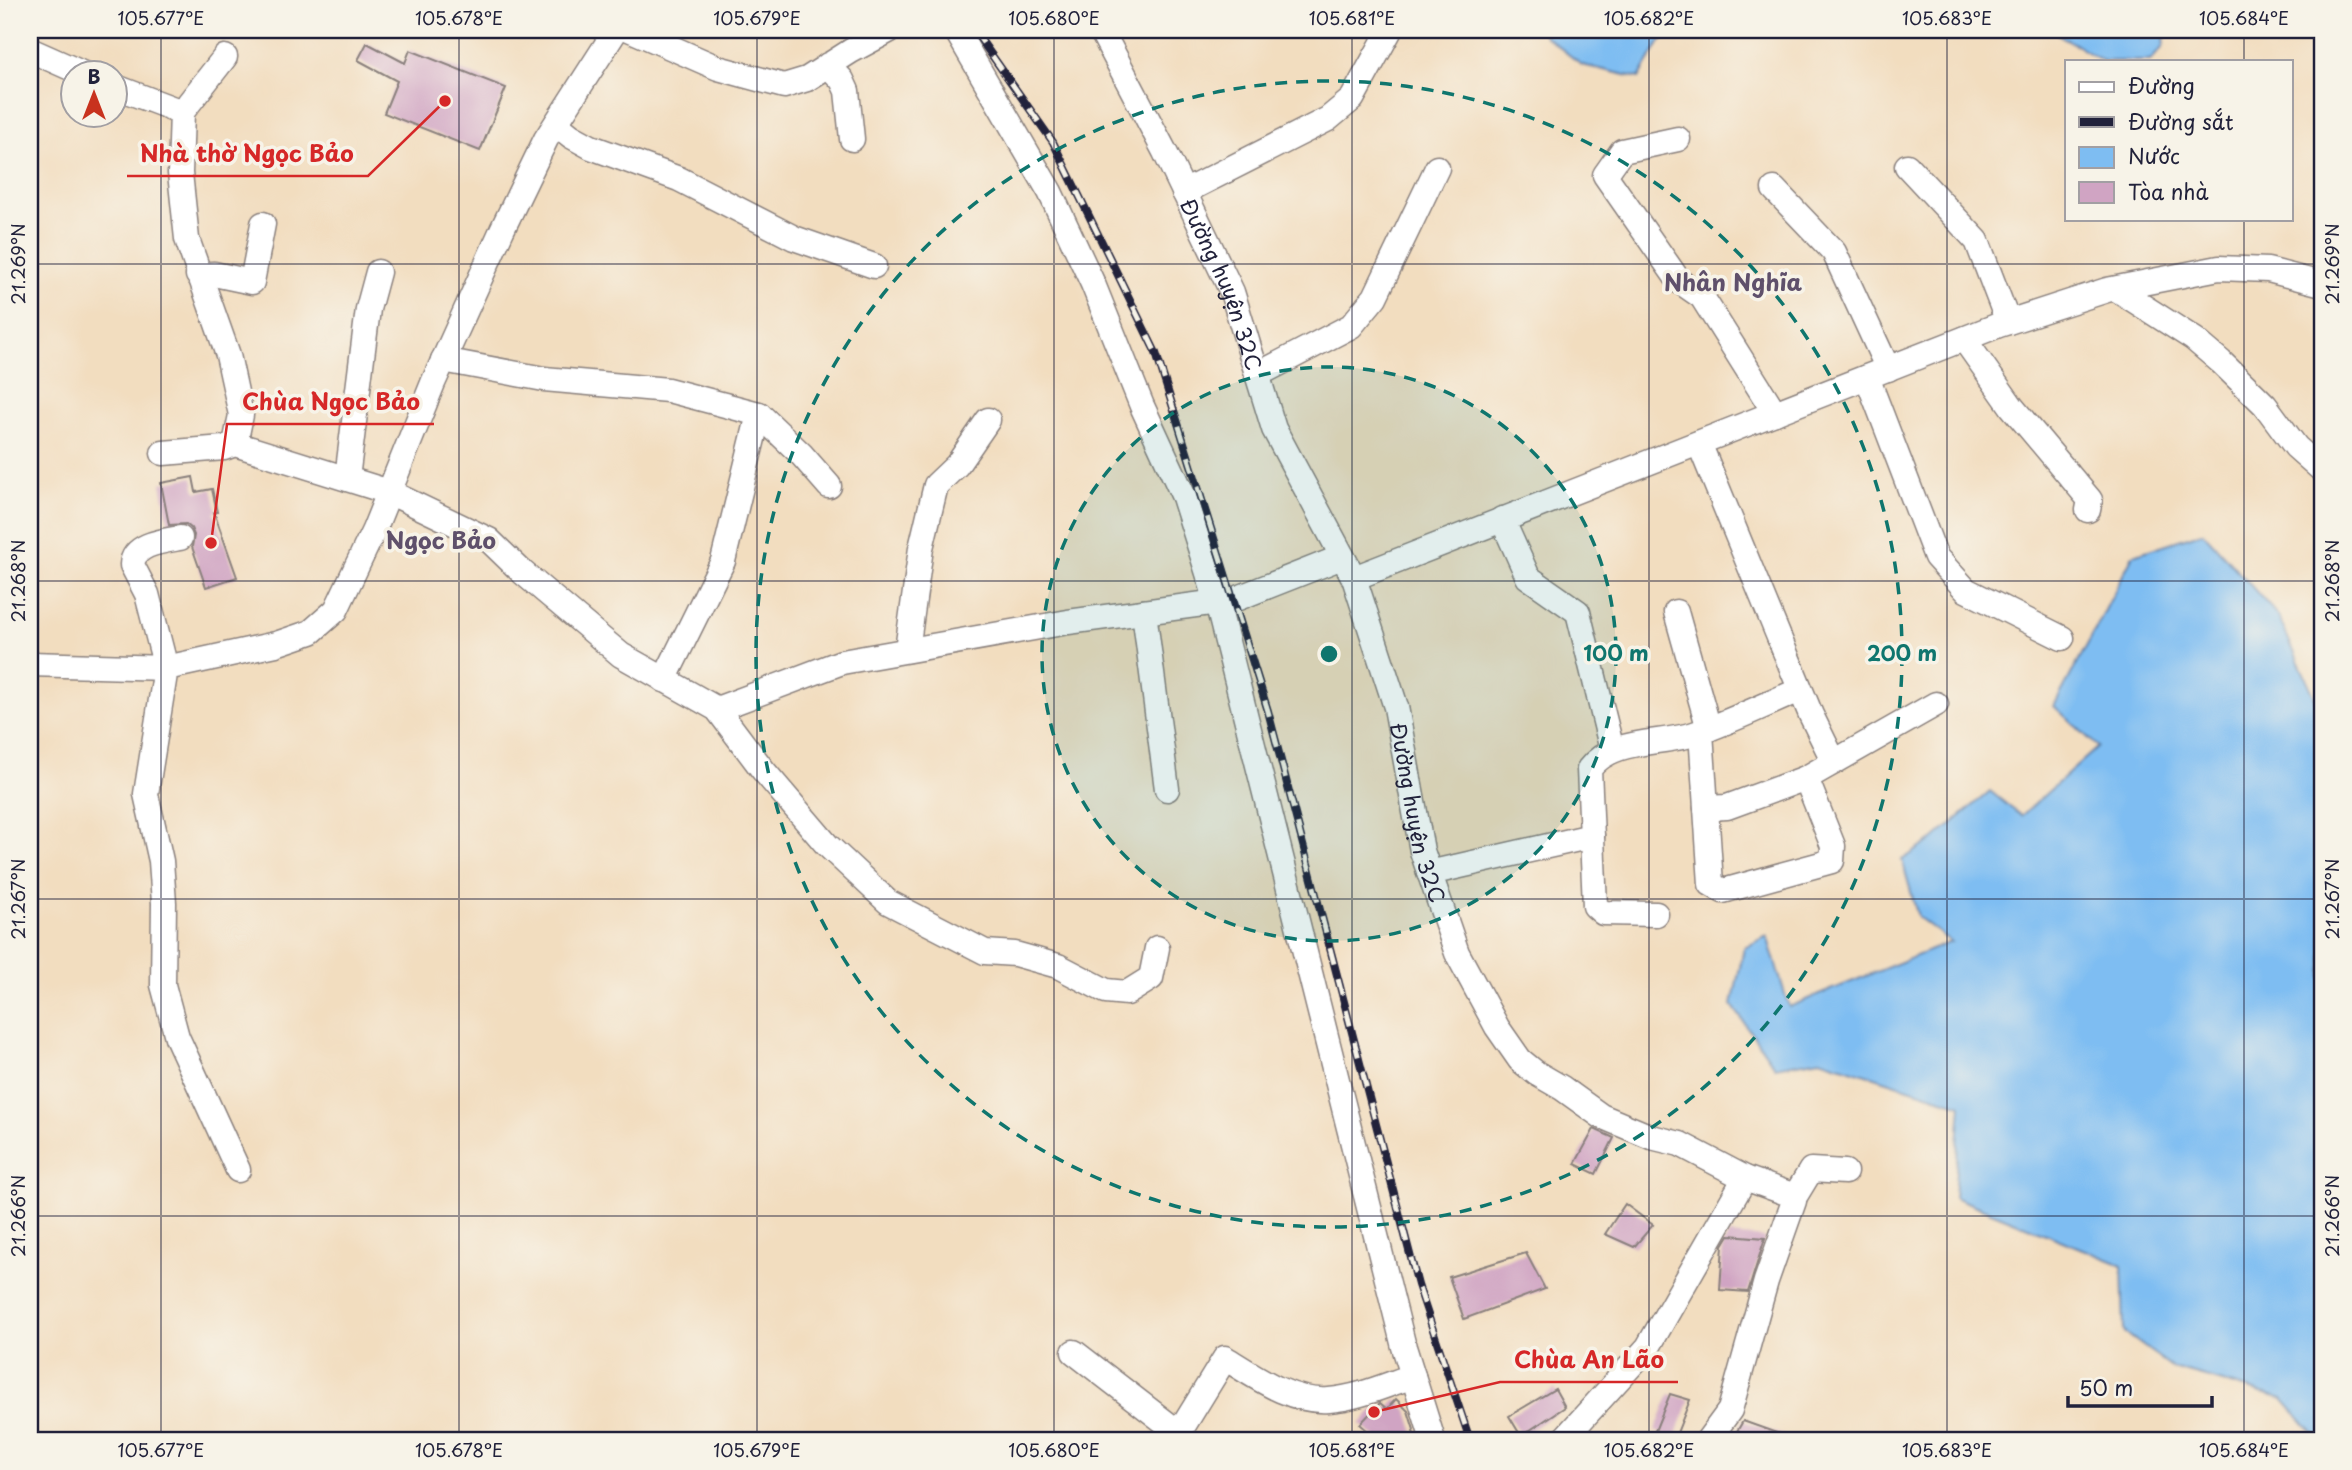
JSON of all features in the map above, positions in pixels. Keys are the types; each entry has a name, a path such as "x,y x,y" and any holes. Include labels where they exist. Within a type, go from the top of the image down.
{"street":[{"path":"30,664 166,668 276,644 311,632 336,610 389,492 443,360 545,139 616,30"},
{"path":"631,30 718,68 784,86 807,79 890,30"},
{"path":"956,30 1050,192 1184,497 1217,602 1413,1376 1433,1440"},
{"name":"Đường huyện 32C","path":"1101,30 1184,192 1231,292 1274,429 1348,567 1396,707 1422,851 1429,873 1457,954 1497,1027 1520,1060 1601,1116 1650,1137 1680,1144 1745,1178 1794,1198"},
{"path":"1184,192 1328,119 1352,99 1391,30"},
{"path":"30,50 60,63"},
{"path":"225,57 182,113 180,173 187,239 228,355 239,403 241,415 235,444"},
{"path":"828,65 842,80 847,91 852,139"},
{"path":"130,93 182,113"},
{"path":"556,124 591,147 679,179 794,238 874,266"},
{"path":"1678,139 1622,150 1605,175 1679,281 1702,297 1775,413"},
{"path":"1907,166 1977,241 2008,322"},
{"path":"1257,375 1350,326 1375,297 1437,168"},
{"path":"1774,189 1834,252 1877,373 1936,557 1966,590 2062,638"},
{"path":"198,275 214,274 252,282 263,224"},
{"path":"717,709 842,662 1068,622 1233,600 1348,567 1502,520 2008,322 2116,289 2219,268 2268,270 2322,284"},
{"path":"347,478 368,309 378,272"},
{"path":"2116,289 2194,338 2265,405 2296,447 2322,470"},
{"path":"1964,339 2012,407 2090,500 2088,510"},
{"path":"443,360 544,379 668,390 759,414 829,485"},
{"path":"664,680 723,561 759,414"},
{"path":"907,650 921,548 936,485 957,465 988,421"},
{"path":"1699,443 1833,762"},
{"path":"163,453 224,448 235,444 389,492 489,540 521,571 621,655 717,709 763,770 827,845 888,902 985,952 1015,954 1058,966 1106,991 1127,993 1151,978 1157,948"},
{"path":"1502,520 1528,577 1578,612 1612,750"},
{"path":"180,538 139,550 132,559 132,565 147,594 166,668 146,794 161,861 164,903 163,985 177,1037 237,1170"},
{"path":"1144,612 1167,789"},
{"path":"1676,612 1705,730 1711,884 1723,891 1832,861 1833,846 1806,778"},
{"path":"1656,914 1604,914 1595,906 1589,769 1612,750 1705,730 1801,690"},
{"path":"1706,808 1727,807 1806,778 1937,704"},
{"path":"1429,873 1592,836"},
{"path":"1708,1440 1730,1410 1766,1282 1794,1198 1811,1170 1845,1172"},
{"path":"1563,1440 1647,1347 1745,1178"},
{"path":"1074,1352 1179,1433 1225,1358 1279,1389 1312,1400 1345,1398 1413,1376"}],"water":[{"path":"1545,30 1691,30 1661,40 1639,78 1582,65 1544,35"},
{"path":"2051,30 2166,30 2163,47 2151,60 2101,60"},
{"path":"2203,532 2278,616 2322,713 2322,1440 2319,1440 2283,1399 2173,1368 2124,1332 2122,1265 1954,1197 1961,1105 1820,1059 1775,1067 1732,1005 1744,948 1767,936 1789,1007 1951,942 1918,917 1902,860 1934,839 1990,791 2021,816 2098,747 2054,706 2133,555"}],"building":[{"path":"367,43 405,63 410,50 506,88 480,151 384,113 397,81 358,60"},
{"path":"193,477 196,492 212,489 217,512 214,512 237,577 206,587 192,547 194,535 191,528 186,524 169,525 161,483"},
{"path":"1594,1129 1614,1138 1596,1174 1575,1164"},
{"path":"1625,1204 1653,1225 1634,1247 1605,1234"},
{"path":"1729,1235 1765,1238 1748,1292 1720,1290 1723,1245"},
{"path":"1526,1253 1545,1289 1464,1319 1449,1277"},
{"path":"1555,1389 1565,1407 1521,1436 1509,1416"},
{"path":"1670,1394 1690,1400 1675,1438 1655,1431"},
{"path":"1396,1399 1408,1411 1413,1432 1418,1440 1378,1440 1360,1424 1380,1403 1387,1409"},
{"path":"1743,1421 1791,1438 1791,1440 1732,1440"}],"railway":[{"path":"974,30 1053,142 1156,353 1268,711 1418,1285 1470,1440"}],"place":[{"name":"Nhà thờ Ngọc Bảo","path":"445,101"},
{"name":"Chùa Ngọc Bảo","path":"211,543"},
{"name":"Chùa An Lão","path":"1374,1412"}],"district":[{"name":"Nhân Nghĩa","path":"1733,281"},
{"name":"Ngọc Bảo","path":"441,539"}]}
